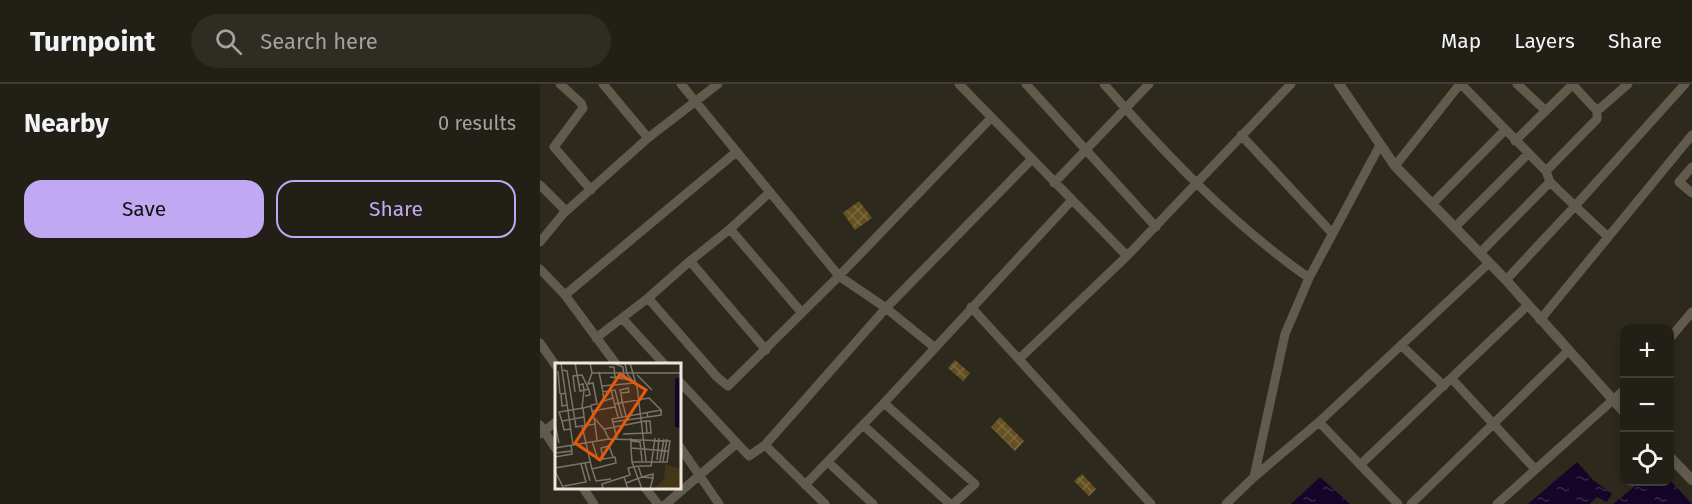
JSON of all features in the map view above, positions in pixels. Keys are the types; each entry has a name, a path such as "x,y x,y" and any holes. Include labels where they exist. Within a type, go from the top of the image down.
{"street":[{"path":"560,84 583,108 554,147 591,190"},
{"path":"603,84 648,138"},
{"path":"681,84 735,153 839,276 886,308 934,347"},
{"path":"541,238 566,211 648,138 718,84"},
{"path":"959,84 1127,256"},
{"path":"1026,84 1156,226"},
{"path":"1104,84 1197,183 1261,244 1309,278"},
{"path":"1054,183 1124,107 1149,84"},
{"path":"1019,359 1127,256 1291,84"},
{"path":"1339,84 1395,166 1506,280 1620,408"},
{"path":"1395,166 1460,84 1546,171 1550,182 1607,236"},
{"path":"1517,84 1546,111"},
{"path":"1515,141 1572,84 1597,111 1597,119 1546,171"},
{"path":"1597,111 1628,84"},
{"path":"1506,280 1687,84 1692,88"},
{"path":"648,298 717,377 728,386 839,276 991,118"},
{"path":"1432,204 1505,130"},
{"path":"1241,135 1332,233"},
{"path":"1540,320 1692,135"},
{"path":"1254,477 1285,334 1309,278 1380,145"},
{"path":"565,295 735,153"},
{"path":"1455,227 1528,154"},
{"path":"681,383 748,456 765,444 886,308 1031,160"},
{"path":"1692,167 1678,183 1692,193"},
{"path":"1480,253 1550,182"},
{"path":"540,185 566,211"},
{"path":"596,338 648,298 769,193"},
{"path":"805,485 885,404 934,347 1072,200"},
{"path":"730,229 802,313"},
{"path":"690,261 766,350"},
{"path":"1226,504 1319,422 1489,262"},
{"path":"540,269 565,295 615,363"},
{"path":"1360,465 1527,306"},
{"path":"971,307 1151,504"},
{"path":"1674,334 1691,316"},
{"path":"622,318 663,363"},
{"path":"540,343 555,365"},
{"path":"1401,345 1444,386"},
{"path":"1411,504 1569,350"},
{"path":"1452,379 1535,469"},
{"path":"1497,504 1620,395"},
{"path":"863,425 952,504 975,484 885,404"},
{"path":"1319,422 1398,504"},
{"path":"542,430 555,448"},
{"path":"666,504 736,444"},
{"path":"765,444 825,504"},
{"path":"681,448 718,504"},
{"path":"1674,461 1692,480"},
{"path":"828,462 873,504"},
{"path":"584,489 594,504"},
{"path":"646,489 657,504"}],"water":[{"path":"1577,462 1593,480 1612,494 1607,502 1597,497 1589,504 1528,504"},
{"path":"1320,477 1350,504 1291,504"},
{"path":"1674,484 1692,504 1613,504 1635,486"}],"building":[{"path":"859,201 872,218 855,230 843,213"},
{"path":"955,360 970,373 963,381 948,368"},
{"path":"1000,417 1024,441 1015,451 991,427"},
{"path":"1082,474 1096,489 1089,496 1074,481"}]}
